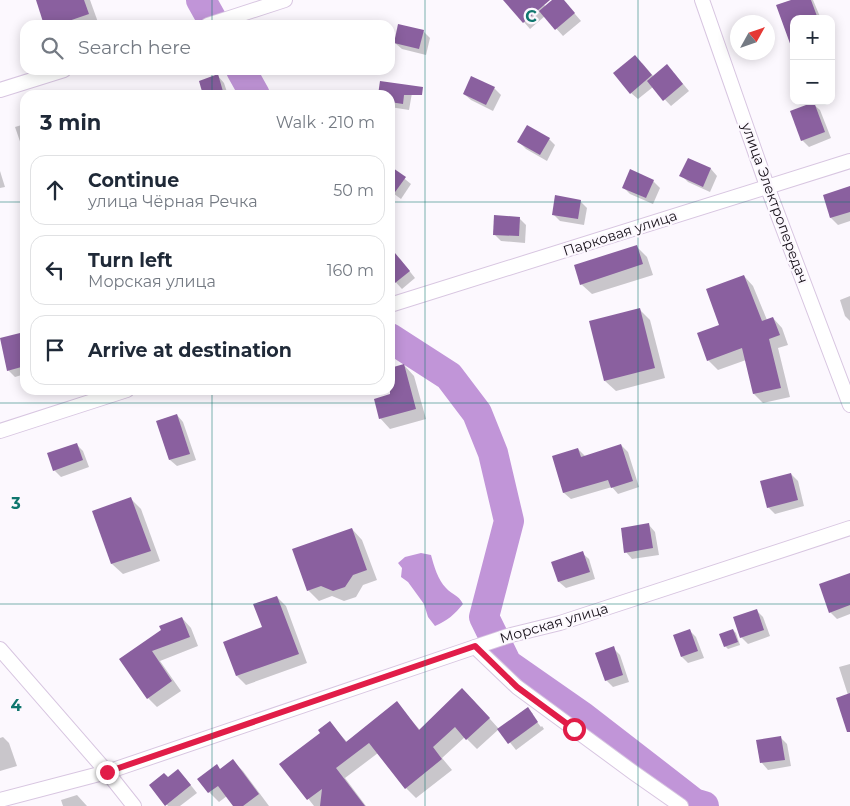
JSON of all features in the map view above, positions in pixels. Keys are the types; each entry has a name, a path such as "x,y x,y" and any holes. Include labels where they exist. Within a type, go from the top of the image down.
{"street":[{"path":"224,20 286,0"},
{"name":"улица Электропередач","path":"702,0 767,186 850,406"},
{"path":"0,90 48,75"},
{"name":"Парковая улица","path":"395,303 850,161"},
{"path":"0,431 112,395"},
{"name":"Морская улица","path":"0,800 107,772 511,635 560,623 850,528"},
{"path":"478,646 517,687 681,806"},
{"path":"0,649 107,772 134,806"}],"shaded area":[{"path":"421,553 431,555 443,585 459,598 463,604 451,617 435,626 428,617 424,604 408,582 401,577 402,568 398,563 405,557"}],"building":[{"path":"36,0 84,0 89,14 72,20 42,20"},
{"path":"503,0 550,0 523,23"},
{"path":"552,0 564,0 575,13 555,30 539,11"},
{"path":"791,0 811,0 817,15 790,15 790,44 776,5"},
{"path":"398,24 424,30 419,49 395,43"},
{"path":"635,55 652,75 630,94 613,73"},
{"path":"667,64 683,84 663,101 647,81"},
{"path":"218,75 223,90 202,90 199,81"},
{"path":"471,76 495,87 486,105 463,94"},
{"path":"380,81 423,87 422,95 404,95 403,104 395,103 395,90 379,90"},
{"path":"806,105 815,105 825,132 801,141 790,111"},
{"path":"527,125 550,138 540,155 517,142"},
{"path":"688,158 711,168 703,187 679,176"},
{"path":"395,169 406,177 395,192"},
{"path":"630,169 654,180 646,198 622,188"},
{"path":"850,186 850,212 830,218 823,195"},
{"path":"555,195 581,200 578,219 552,215"},
{"path":"494,215 520,217 519,236 493,235"},
{"path":"637,245 643,264 580,285 574,265"},
{"path":"395,253 410,271 395,283"},
{"path":"744,275 762,321 773,317 780,335 769,339 781,388 753,394 742,348 707,361 697,333 719,325 706,289"},
{"path":"640,308 655,368 604,381 589,321"},
{"path":"20,333 20,367 7,371 0,338"},
{"path":"404,364 416,409 379,419 374,399 387,395 395,395 395,367"},
{"path":"177,414 190,454 169,460 156,421"},
{"path":"77,443 83,460 53,471 47,453"},
{"path":"621,444 633,481 611,488 608,480 563,493 552,456 578,448 581,457"},
{"path":"791,473 798,500 767,508 760,481"},
{"path":"131,497 151,551 111,564 92,511"},
{"path":"649,523 653,548 624,553 621,528"},
{"path":"352,528 367,570 353,575 345,587 333,591 321,586 307,591 292,549"},
{"path":"583,551 590,572 558,582 551,562"},
{"path":"850,573 850,605 829,613 819,584"},
{"path":"277,596 299,654 236,676 223,642 262,627 253,604"},
{"path":"757,609 764,630 740,638 733,617"},
{"path":"182,617 190,637 152,651 172,681 147,699 119,659 161,630 159,626"},
{"path":"690,629 698,651 681,657 673,635"},
{"path":"733,629 738,642 724,647 719,634"},
{"path":"614,646 623,675 605,681 595,653"},
{"path":"462,688 490,718 466,740 455,727 433,747 442,759 405,789 369,743 336,768 365,806 320,806 322,789 307,800 279,764 320,733 318,730 330,721 346,742 397,701 419,730"},
{"path":"850,693 850,732 847,732 836,698"},
{"path":"528,707 538,722 508,744 497,729"},
{"path":"781,736 785,760 760,763 756,740"},
{"path":"233,759 259,794 243,806 233,806 218,786 208,793 197,779 217,764 220,769"},
{"path":"178,769 191,785 165,806 149,785 164,773 168,777"}],"waterway":[{"path":"201,0 212,20"},
{"path":"244,75 252,90"},
{"path":"395,341 449,376 477,413 493,453 509,521 484,617 507,664 583,717 694,803 704,806"}],"route":[{"path":"107,772 475,646 517,687 574,729"}]}
